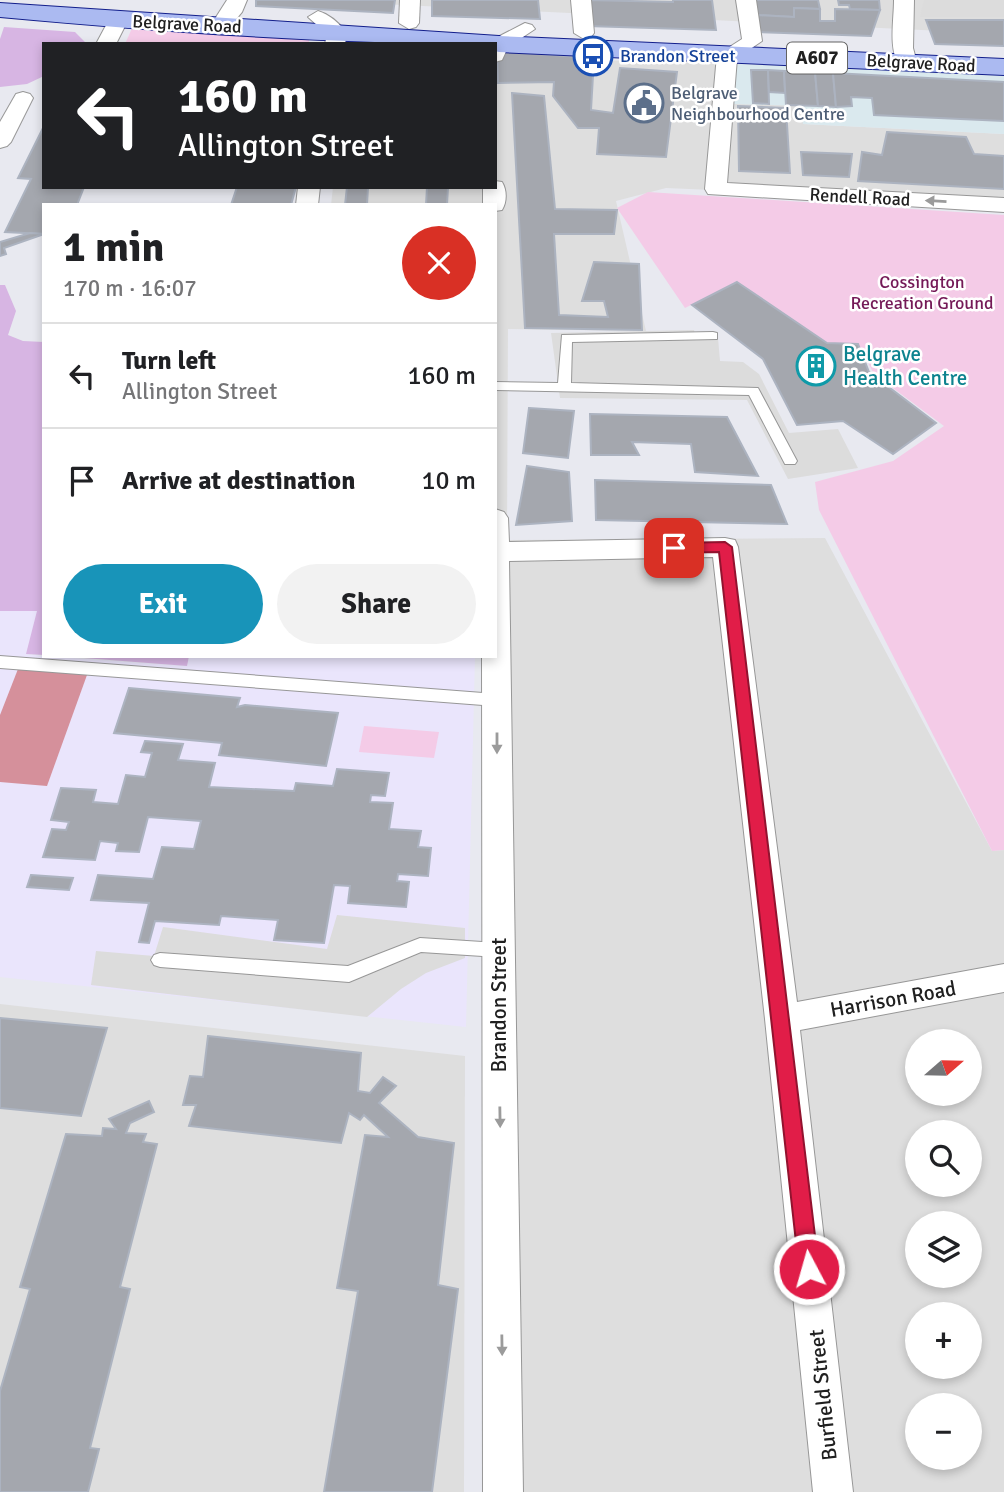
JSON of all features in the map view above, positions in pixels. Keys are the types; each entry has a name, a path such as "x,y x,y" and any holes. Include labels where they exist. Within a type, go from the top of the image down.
{"main road":[{"name":"Belgrave Road","path":"72,0 230,13 330,31 427,42"},
{"name":"Belgrave Road","path":"0,10 118,20 230,13"},
{"name":"Belgrave Road","path":"330,31 410,11 525,29 752,41 1004,67"},
{"name":"Belgrave Road","path":"497,50 727,55 1004,53"}],"street":[{"path":"582,0 584,33"},
{"path":"727,55 752,41 746,0"},
{"path":"904,0 905,55"},
{"path":"107,42 118,20"},
{"path":"497,50 525,29"},
{"name":"Rendell Road","path":"727,55 716,189 1004,205"},
{"path":"0,97 23,98 42,90"},
{"path":"0,142 23,98"},
{"name":"Burfield Street","path":"497,552 725,547 782,1019 833,1492"},
{"name":"Brandon Street","path":"496,658 503,1492"},
{"name":"Harrison Road","path":"782,1019 1004,978"}],"lane":[{"path":"565,387 566,338 713,336"},
{"path":"497,386 753,391 790,461"},
{"path":"0,662 496,700"},
{"path":"160,960 349,974 420,945 498,950"}],"shaded area":[{"path":"300,0 1004,0 1004,34"},
{"path":"924,0 1004,0 1004,17 920,17"},
{"path":"4,27 75,32 85,42 42,42 42,77 27,84 0,87 0,39"},
{"path":"497,57 736,64 801,106 803,124 1004,134 1004,203 666,188 616,201 646,331 508,329 507,540 825,538 992,851 1004,850 1004,1492 523,1492 507,541 497,541 497,203 331,203 333,189 497,189"},
{"path":"736,64 1004,71 1004,134 803,124 801,106 734,104"},
{"path":"0,285 5,285 16,311 8,335 23,341 42,342 42,655 26,654 37,611 0,611"},
{"path":"694,330 696,338 718,338 720,361 743,362 759,374 789,433 838,429 858,468 788,479 747,400 560,398 551,333"},
{"path":"0,611 38,611 26,654 42,656 42,658 187,666 189,658 475,658 466,1027 0,977"},
{"path":"84,658 189,658 187,666"},
{"path":"18,669 87,675 47,786 0,782 0,715"},
{"path":"337,915 465,928 465,958 426,973 401,989 367,1017 91,985 96,951 154,956 163,927 327,949"},
{"path":"0,1004 465,1056 464,1492 0,1492"}],"green space":[{"path":"133,26 309,37 309,42 126,42"},
{"name":"Cossington Recreation Ground","path":"648,192 1004,215 1004,850 992,851 819,510 815,482 893,461 944,426 874,374 858,344 827,343 737,282 685,308 617,208"},
{"path":"364,726 439,732 434,758 359,752"}],"building":[{"path":"256,0 395,0 393,13 256,6"},
{"path":"432,0 538,0 540,19 432,16"},
{"path":"586,0 712,0 716,30 587,26"},
{"path":"754,0 818,0 820,9 794,8 794,17 756,15"},
{"path":"838,0 879,0 880,10 850,9 849,5 839,5"},
{"path":"794,8 820,9 820,21 835,21 835,9 880,10 871,36 757,32 756,15 794,17"},
{"path":"926,20 1004,20 1004,46 935,44"},
{"name":"Belgrave Neighbourhood Centre","path":"497,51 594,58 591,110 613,113 620,68 677,72 666,157 597,154 599,128 578,128 553,96 554,82 498,83"},
{"path":"751,70 768,70 769,104 753,103"},
{"path":"768,70 784,71 785,93 769,92"},
{"path":"784,71 815,72 818,106 786,105"},
{"path":"815,72 833,73 836,107 818,106"},
{"path":"833,73 1004,82 1004,121 874,115 872,98 851,97 852,106 836,107"},
{"path":"512,93 544,96 555,209 617,210 614,234 554,234 559,315 608,317 604,301 582,301 594,262 639,264 642,330 525,328"},
{"path":"738,106 786,108 790,173 739,171"},
{"path":"42,130 42,189 83,189 78,203 42,203 42,234 5,232 31,179 18,178"},
{"path":"887,132 966,137 974,154 1004,156 1004,189 858,181 862,152 882,155"},
{"path":"801,152 852,154 849,177 803,175"},
{"path":"236,189 295,189 292,203 232,203"},
{"path":"347,189 368,189 367,203 345,203"},
{"path":"427,189 448,189 447,203 426,203"},
{"path":"30,233 42,234 4,248 6,254 0,256 0,242"},
{"name":"Belgrave Health Centre","path":"737,282 827,343 858,344 869,372 936,423 893,454 843,421 797,425 763,359 692,305"},
{"path":"529,408 574,411 568,458 523,453"},
{"path":"590,414 727,417 758,476 695,472 691,444 632,442 639,455 591,455"},
{"path":"527,466 569,472 572,521 516,525"},
{"path":"595,480 771,485 787,524 596,520"},
{"path":"129,688 240,698 237,707 245,705 338,713 326,766 219,755 222,743 114,733"},
{"path":"145,741 183,744 178,760 215,763 209,787 294,791 296,783 333,786 337,769 389,773 385,796 371,795 370,802 393,803 389,829 421,831 418,847 431,848 428,876 398,874 397,881 409,882 406,907 348,903 350,886 334,885 324,943 274,940 278,920 221,916 219,925 155,921 149,943 139,942 149,903 91,900 98,875 153,879 162,847 194,849 201,821 148,817 139,852 116,851 118,843 100,841 95,860 43,857 52,829 66,830 69,822 51,820 61,788 96,790 93,802 118,804 126,775 145,777 152,753 141,752"},
{"path":"31,875 73,878 69,890 27,887"},
{"path":"0,1018 107,1028 81,1116 0,1108"},
{"path":"208,1036 361,1053 358,1091 370,1093 383,1077 396,1086 379,1103 418,1137 454,1143 438,1285 458,1289 432,1492 324,1492 358,1291 337,1288 365,1135 388,1137 364,1115 360,1120 349,1113 341,1143 189,1126 196,1105 183,1105 190,1076 203,1077"},
{"path":"149,1101 154,1112 130,1123 126,1133 146,1134 143,1142 157,1144 120,1287 130,1289 90,1448 99,1449 88,1492 0,1492 0,1391 30,1289 20,1287 66,1134 102,1136 103,1128 116,1129 109,1119"}],"place":[{"name":"Brandon Street","path":"593,56"},
{"name":"Belgrave Neighbourhood Centre","path":"644,103"},
{"name":"Belgrave Health Centre","path":"816,366"}],"route":[{"path":"674,548 725,547 809,1269"}]}
